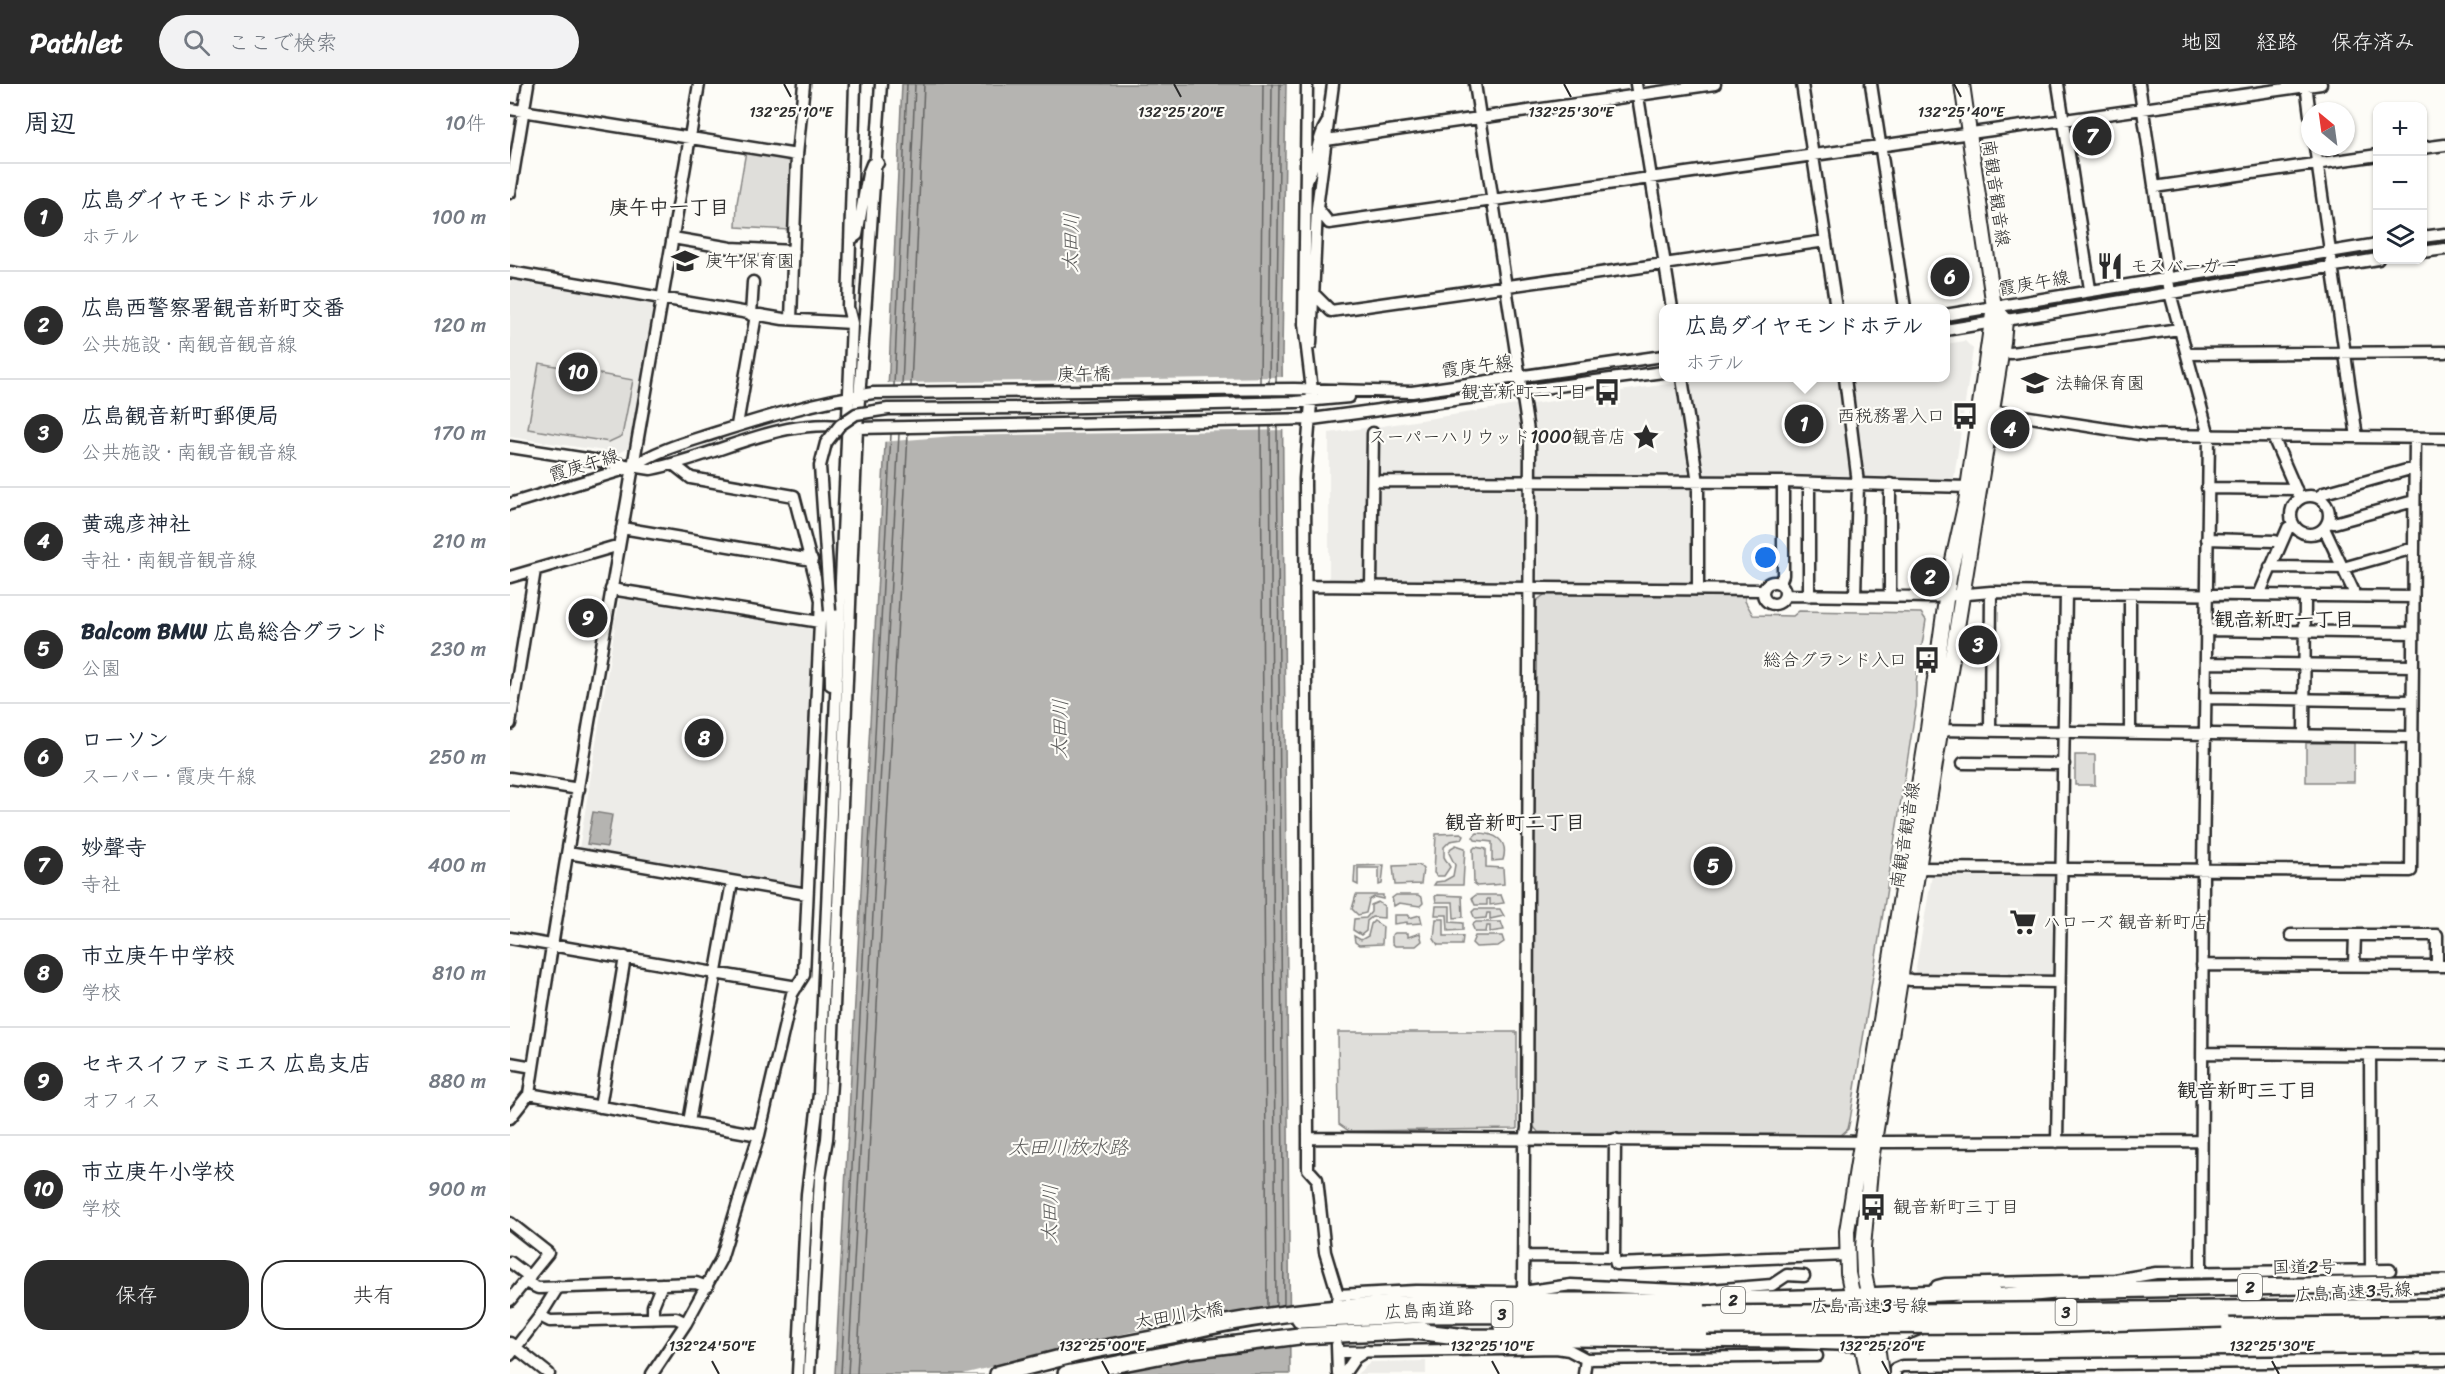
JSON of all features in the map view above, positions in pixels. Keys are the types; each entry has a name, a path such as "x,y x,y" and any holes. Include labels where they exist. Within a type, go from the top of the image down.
{"highway":[{"name":"国道2号","path":"1870,1342 1912,1330 1956,1306 1994,1297 2055,1291 2445,1283"},
{"name":"国道2号","path":"1862,1297 2038,1289 2055,1291"},
{"name":"2","path":"1612,1301 1862,1297"},
{"path":"1299,1315 1416,1303 1612,1301"},
{"name":"広島高速3号線","path":"1705,1320 2050,1324 2186,1321 2445,1306"},
{"name":"広島南道路","path":"1184,1332 1242,1318 1299,1315 1705,1320"},
{"name":"広島南道路","path":"1299,1336 1468,1327 1705,1320"},
{"path":"1415,1330 1466,1337 1781,1340"},
{"name":"太田川大橋","path":"998,1374 1084,1352 1184,1332"},
{"name":"太田川大橋","path":"1066,1374 1189,1350 1299,1336"},
{"name":"2","path":"1781,1340 1870,1342"}],"main road":[{"name":"南観音観音線","path":"1962,84 1994,307"},
{"path":"1994,307 1998,321"},
{"name":"南観音観音線","path":"1881,1374 1870,1342 1862,1297 1846,1255 1847,1231 1868,1142 1955,594 1992,411 2001,352 1998,321"},
{"name":"南観音観音線","path":"1955,594 1949,578 1998,321"},
{"name":"南観音観音線","path":"1862,1297 1868,1142"},
{"name":"南観音観音線","path":"1868,1374 1870,1342"}],"street":[{"path":"510,193 528,84"},
{"path":"510,1118 529,1094 611,589 664,299 699,84"},
{"path":"791,320 797,155 804,84"},
{"path":"854,396 852,323 848,307 855,84"},
{"path":"798,1374 807,1194 819,1094 852,427 878,162 881,84"},
{"path":"1306,84 1304,324 1312,395 1312,419 1305,479 1308,1169 1317,1179 1325,1251 1337,1298 1426,1291 1523,1292 1563,1286 1698,1291 1772,1285 1787,1275 1804,1276"},
{"path":"1308,356 1314,294 1317,208 1333,84"},
{"path":"1475,84 1530,444 1531,588 1523,1292"},
{"path":"1326,140 1481,118 1637,89 1715,84"},
{"path":"1802,84 1835,304"},
{"path":"1871,84 1904,304"},
{"path":"2058,84 2090,289"},
{"path":"2139,84 2167,277 2209,436 2206,539 2201,1273"},
{"path":"1317,208 1329,223 2321,84"},
{"path":"2306,85 2308,102"},
{"path":"1637,89 1671,304"},
{"path":"510,109 797,155"},
{"path":"1304,184 1311,174 1319,135 1329,120"},
{"path":"2427,147 2445,145"},
{"path":"2316,156 2357,437"},
{"path":"2154,188 2373,156"},
{"path":"850,240 857,235 868,174 872,164 878,162"},
{"path":"2427,236 2445,234"},
{"path":"673,238 731,248 794,251"},
{"path":"1314,294 1331,311 1826,241"},
{"name":"霞庚午線","path":"1950,314 2090,289 2373,245"},
{"path":"2427,251 2445,249"},
{"path":"1950,329 2373,260"},
{"path":"510,272 753,315 791,320 852,323"},
{"path":"737,425 753,315 753,282"},
{"path":"2001,352 2012,353 2179,328"},
{"path":"2187,354 2445,352"},
{"name":"霞庚午線","path":"1312,395 1412,392 1659,357"},
{"path":"510,447 651,469 673,465 765,433 827,423 852,427 875,427 1296,420 1522,393 1659,373"},
{"path":"1683,382 1698,482 1698,589"},
{"path":"1845,382 1858,483 1855,596"},
{"name":"庚午橋","path":"632,467 650,455 737,425 873,393 1294,388 1312,395"},
{"path":"836,735 830,699 830,611 820,466 822,454 832,433 856,414 888,409 1295,402 1312,395"},
{"path":"1992,411 2145,435 2445,438"},
{"path":"809,1374 820,1179 827,1139 831,1083 852,427"},
{"path":"1371,587 1373,433"},
{"path":"2273,437 2298,494 2292,509 2293,524 2300,531 2308,534 2326,525 2414,501"},
{"path":"1912,868 2061,871 2411,871 2415,438"},
{"path":"652,1374 707,1287 724,1250 759,1135 792,994 804,975 821,600 795,496 691,478 673,465"},
{"name":"霞庚午線","path":"510,504 632,467"},
{"path":"2207,488 2318,497 2324,493 2414,468"},
{"path":"1373,481 1783,482 1968,487"},
{"path":"1783,482 1783,575 1780,583 1785,595"},
{"path":"1809,483 1809,596"},
{"path":"1890,484 1890,596"},
{"path":"2318,497 2328,509 2326,525 2353,590 2353,596"},
{"path":"2259,595 2288,528 2293,524"},
{"path":"622,528 812,560"},
{"path":"2206,539 2275,541 2281,544"},
{"path":"510,578 613,547 618,548"},
{"path":"2270,567 2343,568 2414,548"},
{"path":"510,724 535,570"},
{"path":"1305,586 1762,590 1769,583 1780,583"},
{"path":"611,589 820,622"},
{"path":"1762,590 1764,599 1771,605 1780,603 1785,595"},
{"path":"1990,730 1991,592"},
{"path":"1785,595 1890,596 1991,592 2413,597"},
{"path":"2057,1142 2066,593"},
{"path":"2130,594 2130,732"},
{"path":"2304,735 2305,596"},
{"path":"2206,630 2413,633"},
{"path":"2206,663 2412,666"},
{"path":"2206,698 2412,700"},
{"path":"1934,730 2412,737"},
{"path":"1964,763 2064,764"},
{"path":"510,777 579,789"},
{"path":"568,854 807,894"},
{"path":"689,1122 732,882"},
{"path":"2202,965 2441,966 2437,935 2291,935"},
{"path":"2354,966 2355,935"},
{"path":"510,938 797,987"},
{"path":"600,1107 625,957"},
{"path":"1894,977 2059,982"},
{"path":"2202,1053 2445,1055"},
{"path":"2370,1055 2371,1270"},
{"path":"510,1063 533,1067"},
{"path":"529,1094 759,1135"},
{"path":"1308,1138 1868,1142 2201,1141"},
{"path":"1615,1139 1614,1257 1616,1264 1846,1255"},
{"path":"510,1223 548,1253 510,1299"},
{"path":"1523,1256 1614,1257"},
{"path":"510,1262 538,1288 696,1283 707,1287"},
{"path":"1934,1293 1937,1286 1945,1284 2115,1280 2156,1273 2390,1270"},
{"path":"653,1319 653,1306 662,1284"},
{"path":"549,1374 512,1349 540,1316 558,1287"},
{"path":"1612,1301 1619,1298 1625,1288"},
{"path":"540,1316 550,1321 676,1318 686,1323"},
{"path":"1781,1340 1783,1358"},
{"path":"1338,1374 1338,1348 1563,1348 1586,1359 1817,1356"},
{"path":"1344,1374 1355,1358 1372,1349"},
{"path":"1584,1374 1586,1359"},
{"path":"1895,1374 1895,1369 1902,1366 2445,1360"},
{"path":"2228,1361 2228,1374"}],"shaded area":[{"path":"746,151 789,157 793,161 790,230 736,227 737,203"},
{"path":"510,275 655,300 658,306 635,445 618,453 510,437"},
{"path":"1965,341 1973,349 1954,478 1951,481 1864,480 1861,477 1850,382 1950,382 1950,343"},
{"path":"539,363 633,380 622,436 609,442 528,429"},
{"path":"1689,382 1842,382 1854,477 1851,480 1706,478"},
{"path":"1675,383 1679,385 1695,474 1692,478 1539,477 1536,474 1532,404"},
{"path":"1520,406 1527,444 1527,473 1523,477 1380,477 1376,473 1376,427"},
{"path":"1371,427 1369,578 1366,581 1329,581 1329,433"},
{"path":"1540,484 1692,484 1695,488 1694,580 1691,583 1538,583 1536,487"},
{"path":"1525,485 1524,579 1520,583 1379,583 1376,579 1376,486"},
{"path":"1547,593 1745,594 1745,601 1753,615 1793,616 1799,611 1921,613 1926,620 1916,682 1916,706 1850,1120 1848,1129 1841,1135 1559,1133 1538,1132 1533,1126 1536,601"},
{"path":"620,595 815,628 804,888 579,849"},
{"path":"2306,743 2354,743 2354,782 2306,782"},
{"path":"2075,755 2095,755 2095,785 2075,785"},
{"path":"1461,833 1464,835 1462,839 1450,841 1444,847 1444,857 1450,867 1444,876 1437,876 1434,873 1436,834"},
{"path":"1477,833 1490,834 1499,839 1504,847 1503,860 1492,861 1492,842 1475,840 1473,837"},
{"path":"1456,845 1465,848 1463,885 1434,885 1436,882 1453,876 1455,865 1449,853"},
{"path":"1475,847 1486,849 1486,867 1503,868 1504,884 1477,886 1474,884 1473,849"},
{"path":"1384,865 1382,884 1379,885 1379,868 1358,868 1358,885 1354,883 1355,866"},
{"path":"1419,865 1423,869 1421,884 1395,885 1393,866"},
{"path":"1932,875 2055,876 2055,974 2052,977 1917,975 1915,973"},
{"path":"1356,895 1383,895 1383,899 1374,897 1369,900 1366,913 1358,915 1352,909"},
{"path":"1396,895 1418,895 1422,898 1423,903 1420,906 1399,903 1394,906 1392,898"},
{"path":"1476,895 1501,895 1504,903 1490,905 1490,899 1487,899 1487,905 1475,905 1472,898"},
{"path":"1435,896 1462,896 1463,917 1454,918 1453,902 1436,902"},
{"path":"1378,902 1384,906 1384,918 1372,917 1367,921 1366,931 1361,935 1353,930 1354,919 1366,918 1371,912 1371,905"},
{"path":"1436,906 1450,906 1450,922 1463,923 1463,930 1448,931 1447,915 1435,915"},
{"path":"1475,909 1500,909 1504,916 1490,919 1490,913 1487,913 1486,918 1475,919 1472,912"},
{"path":"1394,915 1409,915 1409,918 1420,915 1422,923 1394,924"},
{"path":"1436,919 1444,919 1444,936 1463,936 1462,945 1438,945 1434,939"},
{"path":"1374,921 1383,927 1382,944 1359,945 1355,942 1354,936 1361,940 1368,936"},
{"path":"1476,922 1501,922 1504,930 1490,932 1490,926 1487,926 1486,932 1475,932 1472,925"},
{"path":"1408,933 1408,937 1420,933 1422,941 1416,946 1395,946 1392,943 1392,935"},
{"path":"1475,936 1502,936 1504,942 1498,946 1476,947 1472,943"},
{"path":"1338,1032 1517,1032 1517,1129 1349,1131 1339,1124"},
{"path":"1426,1361 1426,1374 1357,1374 1371,1362"}],"water":[{"name":"太田川放水路","path":"902,84 1286,84 1282,353 1290,1374 835,1374 889,370"},
{"path":"593,812 612,815 607,847 587,844"}],"pier":[{"path":"1285,377 1286,430 954,436 882,442 885,383"},
{"path":"1293,1304 1293,1347 1187,1354 1082,1374 963,1374 1131,1332"}],"place":[{"name":"妙聲寺","path":"2092,136"},
{"name":"庚午保育園","path":"685,261"},
{"name":"モスバーガー","path":"2110,266"},
{"name":"ローソン","path":"1950,277"},
{"name":"市立庚午小学校","path":"578,372"},
{"name":"法輪保育園","path":"2035,383"},
{"name":"観音新町二丁目","path":"1607,392"},
{"name":"西税務署入口","path":"1965,416"},
{"name":"広島ダイヤモンドホテル","path":"1804,424"},
{"name":"黄魂彦神社","path":"2010,429"},
{"name":"スーパーハリウッド1000観音店","path":"1646,437"},
{"name":"広島西警察署観音新町交番","path":"1930,577"},
{"name":"セキスイファミエス 広島支店","path":"588,618"},
{"name":"広島観音新町郵便局","path":"1978,645"},
{"name":"総合グランド入口","path":"1927,660"},
{"name":"市立庚午中学校","path":"704,738"},
{"name":"Balcom BMW 広島総合グランド","path":"1713,866"},
{"name":"ハローズ 観音新町店","path":"2023,922"},
{"name":"観音新町三丁目","path":"1873,1207"}],"district":[{"name":"庚午中一丁目","path":"669,207"},
{"name":"観音新町一丁目","path":"2284,619"},
{"name":"観音新町二丁目","path":"1515,822"},
{"name":"観音新町三丁目","path":"2247,1090"}],"water label":[{"name":"太田川","path":"1071,243"},
{"name":"太田川","path":"1060,729"},
{"name":"太田川","path":"1050,1214"}]}
